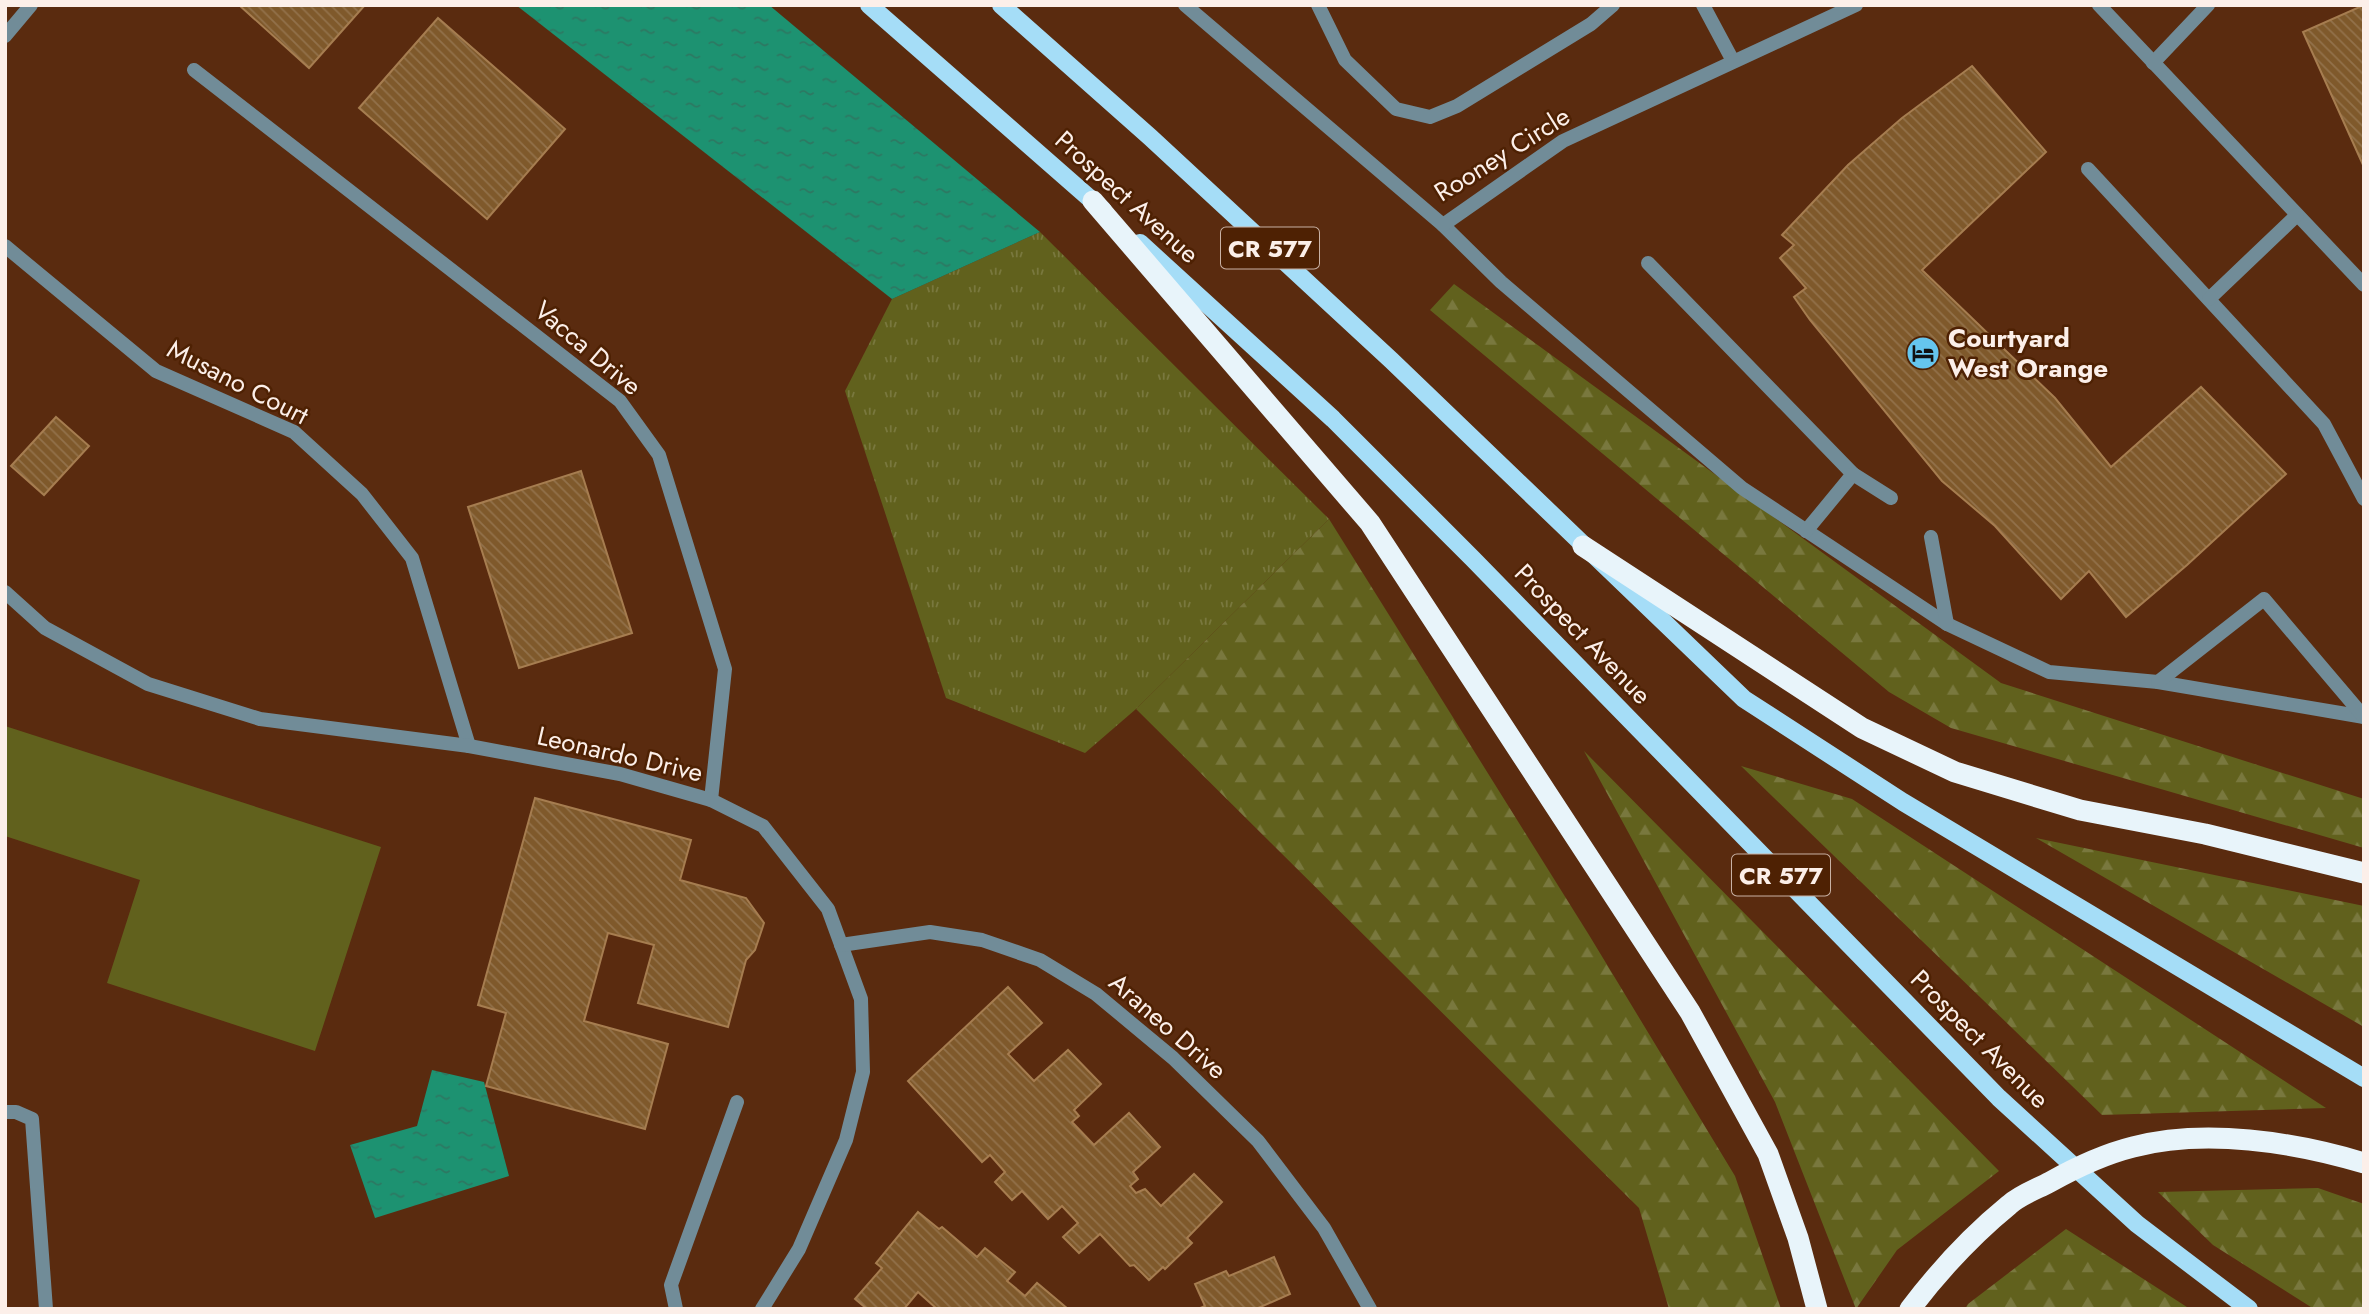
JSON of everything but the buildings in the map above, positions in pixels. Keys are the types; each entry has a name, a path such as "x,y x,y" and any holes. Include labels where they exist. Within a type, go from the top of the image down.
{"highway":[{"path":"1093,201 1370,523 1690,1012 1768,1154 1798,1238 1817,1309"},
{"path":"1583,546 1862,728 1955,772 2080,810 2205,834 2364,873"},
{"path":"1910,1309 1944,1265 2011,1203 2070,1171 2133,1147 2196,1138 2241,1141 2315,1149 2364,1163"}],"main road":[{"name":"Prospect Avenue","path":"869,5 1093,201 1333,419 1493,579 1999,1098 2137,1224 2249,1309"},
{"name":"CR 577","path":"1001,5 1150,136 1287,263 1744,699 1903,802 2364,1077"}],"street":[{"path":"5,36 31,5"},
{"name":"Rooney Circle","path":"1185,5 1443,225 1563,141 1856,5"},
{"path":"1323,7 1345,60 1396,109 1430,117 1457,106 1591,24 1613,5"},
{"path":"1703,5 1733,61"},
{"path":"2099,5 2364,285"},
{"path":"2153,63 2208,5"},
{"name":"Vacca Drive","path":"194,70 621,401 659,455 725,669 711,800"},
{"path":"2088,169 2324,424 2364,499"},
{"path":"2209,299 2297,215"},
{"path":"1443,225 1501,282 1742,488 1947,624 2049,672 2158,682 2364,717 2264,599 2158,682"},
{"name":"Musano Court","path":"5,246 156,371 294,432 362,494 412,558 469,746"},
{"path":"1647,262 1853,474 1891,498"},
{"path":"1807,531 1853,474"},
{"path":"1931,537 1947,624"},
{"name":"Leonardo Drive","path":"5,592 46,628 148,684 260,719 469,746 620,774 711,800 763,826 828,909 861,999 863,1072 846,1140 799,1249 768,1306"},
{"name":"Araneo Drive","path":"841,946 930,932 982,940 1040,960 1096,994 1173,1058 1258,1141 1324,1228 1370,1309"},
{"path":"676,1309 671,1285 737,1102"},
{"path":"5,1112 16,1112 32,1119 46,1309"}],"green space":[{"path":"1040,232 1329,519 1136,709 1085,753 946,698 845,391 892,299"},
{"path":"1454,284 2001,683 2364,799 2364,848 1951,728 1889,692 1430,310"},
{"path":"1329,519 1589,935 1735,1176 1781,1309 1669,1309 1639,1208 1136,709"},
{"path":"5,726 381,847 315,1051 107,983 140,880 5,836"},
{"path":"1584,751 1999,1171 1897,1250 1856,1309 1775,1102"},
{"path":"1741,766 1852,799 2326,1108 2102,1115"},
{"path":"2036,838 2364,906 2364,1027"},
{"path":"2318,1188 2364,1204 2364,1309 2314,1309 2213,1245 2158,1192"},
{"path":"2066,1229 2190,1309 1965,1309"}],"water":[{"path":"516,5 769,5 1040,232 892,299"},
{"path":"432,1070 484,1082 509,1176 375,1218 350,1145 417,1126"}],"place":[{"name":"Courtyard West Orange","path":"1923,353"}]}
